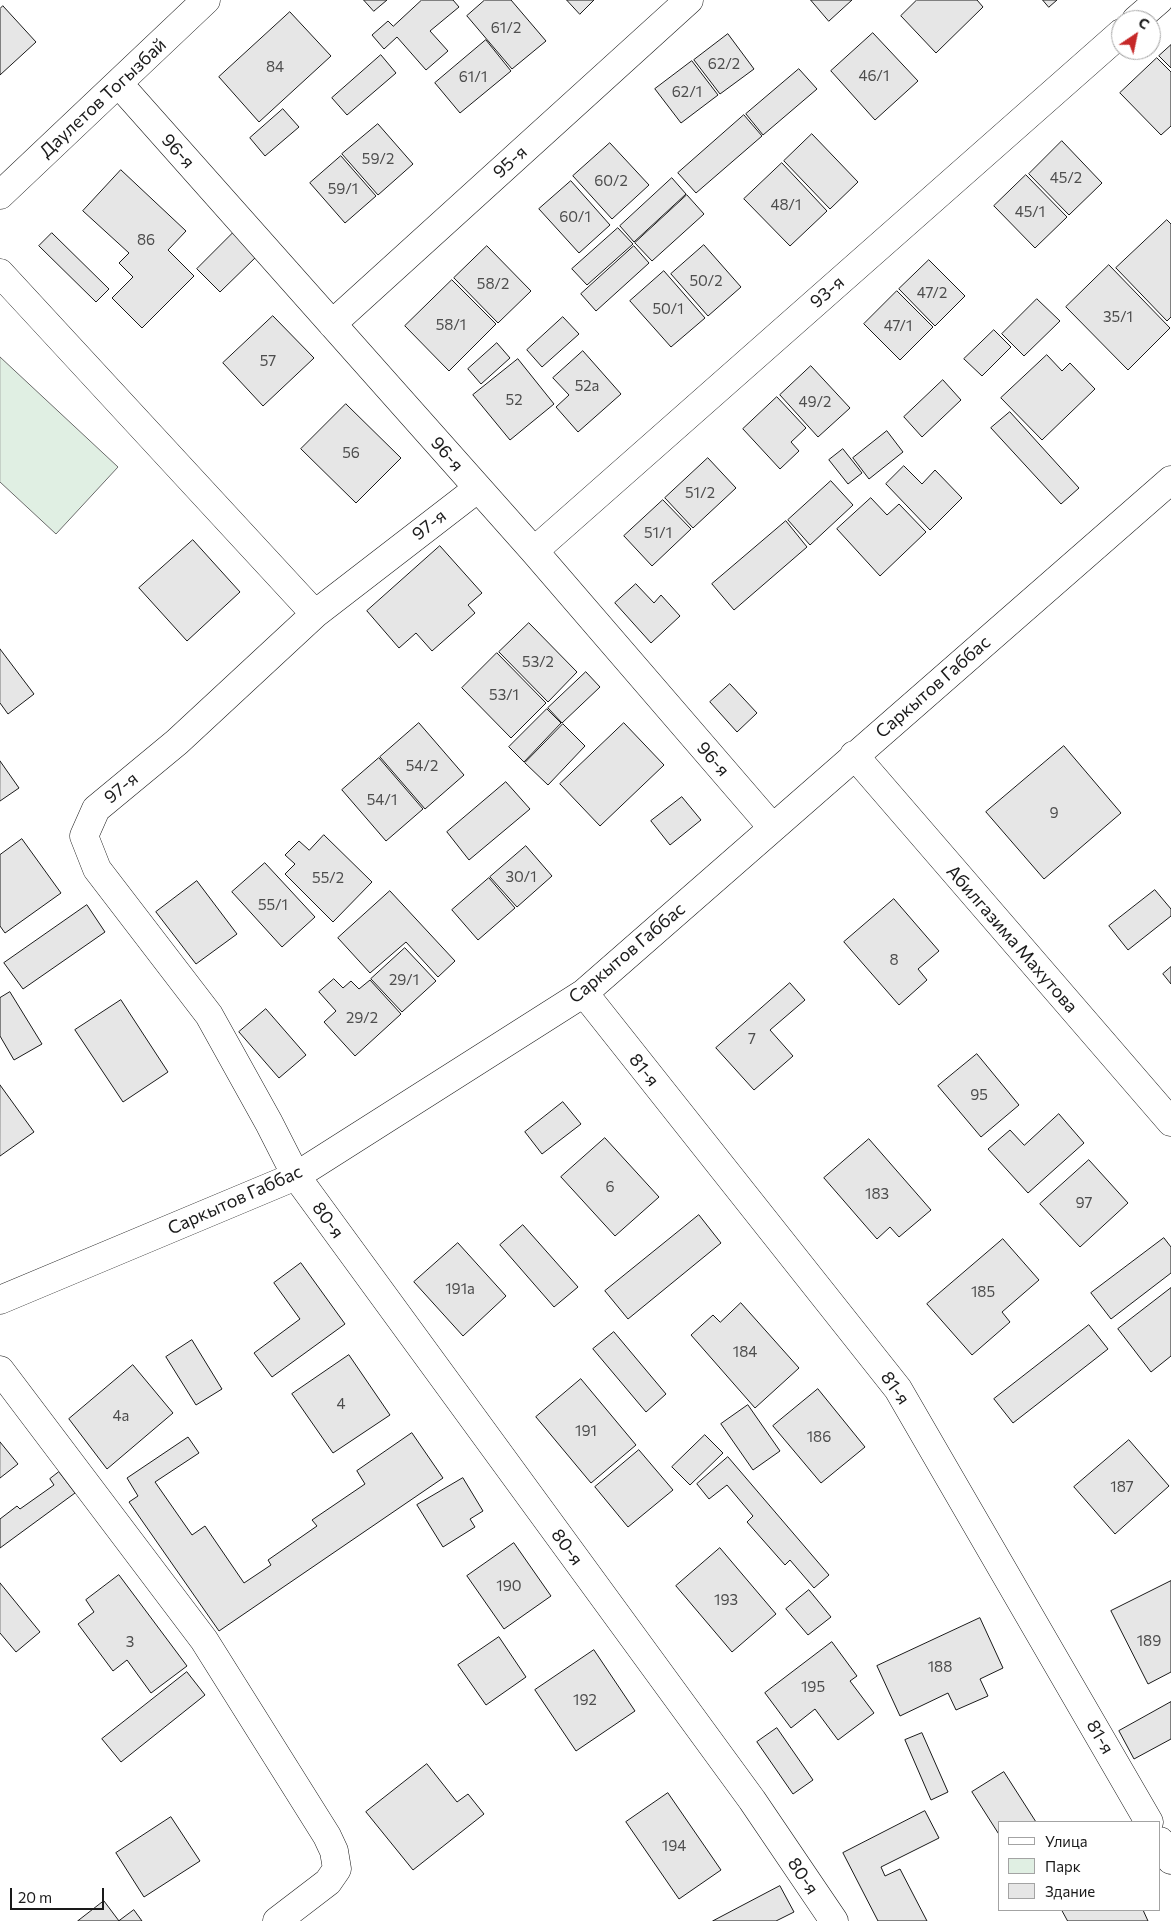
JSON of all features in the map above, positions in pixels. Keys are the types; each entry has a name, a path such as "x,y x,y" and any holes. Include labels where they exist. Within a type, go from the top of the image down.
{"street":[{"name":"Даулетов Тогызбай","path":"0,196 206,0"},
{"name":"95-я","path":"332,324 689,0"},
{"path":"1148,10 1159,0"},
{"name":"93-я","path":"534,551 1111,42"},
{"name":"96-я","path":"118,84 534,551 772,827"},
{"path":"0,273 315,614"},
{"name":"Саркытов Габбас","path":"0,1300 296,1176 584,993 854,755 1171,480"},
{"name":"97-я","path":"296,1176 209,1015 97,870 84,836 96,809 177,742 315,614 477,488"},
{"name":"Абилгазима Махутова","path":"854,755 1170,1118"},
{"name":"81-я","path":"584,993 898,1389 1148,1821"},
{"name":"80-я","path":"296,1176 752,1800 834,1921"},
{"path":"0,1370 204,1640 327,1836 334,1851 338,1869 328,1882 277,1921"},
{"path":"1161,1843 1171,1860"}],"green space":[{"path":"0,357 118,467 56,534 0,482"}],"building":[{"path":"364,0 387,0 374,11"},
{"path":"422,0 453,0 459,7 430,31 448,51 426,70 397,37 384,49 372,35 388,21 393,26"},
{"path":"485,0 511,0 546,41 512,69 467,16"},
{"path":"567,0 594,0 580,14"},
{"path":"811,0 852,0 829,21"},
{"path":"917,0 977,0 983,7 936,53 901,16"},
{"path":"1043,0 1057,0 1049,7"},
{"path":"3,6 36,42 0,75 0,9"},
{"path":"290,12 331,56 259,122 219,77"},
{"path":"873,33 918,81 875,120 831,71"},
{"path":"728,34 754,69 720,94 694,60"},
{"path":"486,40 511,71 460,113 435,83"},
{"path":"1171,45 1171,68 1161,58 1161,54"},
{"path":"381,55 396,73 347,115 332,98"},
{"path":"1155,60 1159,60 1171,72 1171,126 1161,135 1120,93"},
{"path":"692,61 718,95 681,123 655,89"},
{"path":"799,69 817,89 763,135 746,114"},
{"path":"283,109 299,127 265,156 250,138"},
{"path":"744,115 762,136 696,193 678,173"},
{"path":"378,124 413,164 378,195 342,154"},
{"path":"812,134 858,182 830,209 784,161"},
{"path":"1062,141 1102,183 1069,215 1029,174"},
{"path":"610,143 649,185 612,219 573,176"},
{"path":"341,156 376,196 345,223 310,183"},
{"path":"782,163 827,211 790,246 744,199"},
{"path":"121,170 186,231 168,250 194,276 142,328 112,298 133,277 119,263 129,253 83,211"},
{"path":"1026,175 1067,217 1035,248 994,206"},
{"path":"672,178 686,194 634,242 620,226"},
{"path":"571,181 610,225 579,253 539,209"},
{"path":"687,195 704,214 652,261 635,243"},
{"path":"1167,220 1171,224 1171,317 1167,321 1116,268"},
{"path":"618,228 633,244 587,285 572,269"},
{"path":"234,232 257,256 220,292 197,269"},
{"path":"52,233 109,289 96,302 39,246"},
{"path":"704,245 741,287 708,316 671,274"},
{"path":"487,246 531,291 498,323 454,278"},
{"path":"634,246 649,263 596,311 581,294"},
{"path":"929,260 965,296 935,326 899,289"},
{"path":"1109,265 1170,328 1128,370 1066,307"},
{"path":"664,271 705,318 671,347 630,301"},
{"path":"452,280 496,324 449,371 405,326"},
{"path":"897,291 933,327 900,360 864,324"},
{"path":"1037,299 1060,321 1024,356 1002,334"},
{"path":"273,316 314,358 263,406 223,363"},
{"path":"563,317 579,334 542,367 527,350"},
{"path":"994,330 1011,347 982,376 964,359"},
{"path":"497,343 510,358 481,384 468,369"},
{"path":"583,351 621,394 578,432 556,407 569,395 553,378"},
{"path":"1047,355 1062,371 1070,363 1095,389 1042,440 1001,398"},
{"path":"518,359 554,404 510,440 473,395"},
{"path":"811,366 850,408 818,437 780,395"},
{"path":"943,380 961,400 922,437 904,417"},
{"path":"777,397 806,428 791,442 799,451 780,469 743,429"},
{"path":"346,404 401,458 356,503 301,449"},
{"path":"1010,412 1079,488 1061,504 991,428"},
{"path":"887,431 903,452 869,479 853,458"},
{"path":"843,449 862,473 848,484 829,460"},
{"path":"708,458 736,488 693,528 665,498"},
{"path":"904,466 922,484 935,470 962,498 930,530 886,484"},
{"path":"831,481 853,505 810,545 788,520"},
{"path":"871,498 887,515 899,504 926,532 880,576 837,529"},
{"path":"663,500 691,529 652,566 624,536"},
{"path":"786,521 807,547 734,610 712,584"},
{"path":"193,540 240,592 187,641 139,588"},
{"path":"440,546 482,593 468,605 475,613 432,651 416,633 399,648 367,611"},
{"path":"636,584 654,603 661,595 680,616 651,643 615,603"},
{"path":"529,623 577,672 548,702 499,652"},
{"path":"0,649 34,694 8,714 0,703"},
{"path":"497,653 546,703 511,738 462,688"},
{"path":"586,672 600,687 562,723 548,708"},
{"path":"730,684 757,713 737,732 710,702"},
{"path":"547,709 561,723 524,762 509,747"},
{"path":"419,723 464,775 425,809 380,757"},
{"path":"624,723 664,765 600,826 560,784"},
{"path":"563,724 585,746 548,785 525,763"},
{"path":"1064,746 1121,813 1044,879 986,812"},
{"path":"379,758 423,809 386,841 342,790"},
{"path":"0,761 19,788 0,801"},
{"path":"506,782 530,809 469,860 447,832"},
{"path":"682,797 701,820 670,845 651,821"},
{"path":"324,835 372,882 333,922 285,874 295,864 285,855 299,841 309,850"},
{"path":"22,839 61,893 5,933 0,926 0,855"},
{"path":"526,846 552,876 517,907 490,877"},
{"path":"265,863 315,917 282,947 232,892"},
{"path":"489,878 515,908 478,940 452,910"},
{"path":"197,881 237,934 196,964 156,912"},
{"path":"1155,890 1171,909 1171,916 1128,950 1109,926"},
{"path":"390,891 455,961 438,977 406,942 370,973 338,938"},
{"path":"894,899 939,951 918,969 927,980 899,1005 844,942"},
{"path":"87,905 105,932 23,989 4,963"},
{"path":"405,948 436,981 402,1012 371,979"},
{"path":"1171,967 1171,984 1163,974"},
{"path":"334,979 343,988 351,981 359,989 370,980 401,1014 355,1056 324,1022 336,1011 319,992"},
{"path":"790,983 805,1000 770,1030 793,1056 754,1090 716,1048"},
{"path":"10,992 42,1044 14,1060 0,1036 0,998"},
{"path":"121,1000 168,1072 123,1102 75,1030"},
{"path":"266,1009 306,1055 279,1078 239,1032"},
{"path":"977,1054 1019,1105 981,1137 938,1086"},
{"path":"0,1085 34,1132 0,1156"},
{"path":"563,1102 581,1124 542,1154 525,1132"},
{"path":"1059,1114 1084,1143 1028,1193 988,1149 1010,1130 1024,1145"},
{"path":"605,1138 659,1197 615,1236 561,1177"},
{"path":"869,1139 931,1210 899,1237 890,1227 877,1239 824,1178"},
{"path":"1089,1160 1128,1203 1080,1247 1040,1204"},
{"path":"699,1215 721,1243 628,1319 605,1291"},
{"path":"523,1225 578,1287 554,1307 500,1245"},
{"path":"1164,1238 1171,1247 1171,1273 1111,1319 1091,1293"},
{"path":"1003,1239 1039,1280 1002,1312 1010,1322 972,1355 927,1304"},
{"path":"458,1243 506,1296 463,1336 414,1282"},
{"path":"301,1263 345,1324 272,1377 254,1353 300,1319 274,1283"},
{"path":"1171,1288 1171,1356 1151,1372 1118,1329"},
{"path":"741,1303 799,1368 755,1408 691,1335 713,1315 720,1322"},
{"path":"1089,1325 1108,1349 1013,1423 994,1399"},
{"path":"614,1332 666,1394 646,1412 593,1349"},
{"path":"192,1340 222,1389 196,1405 166,1357"},
{"path":"349,1355 390,1415 333,1453 292,1394"},
{"path":"133,1365 173,1413 107,1469 69,1419"},
{"path":"581,1379 636,1445 591,1483 536,1417"},
{"path":"818,1389 865,1447 821,1483 773,1426"},
{"path":"748,1405 780,1451 753,1470 721,1424"},
{"path":"412,1433 443,1478 219,1631 129,1502 138,1496 127,1478 188,1437 199,1453 155,1482 192,1535 205,1526 244,1583 271,1565 268,1560 317,1526 312,1520 365,1484 357,1471"},
{"path":"705,1435 723,1453 690,1485 672,1467"},
{"path":"1129,1440 1169,1486 1115,1534 1074,1487"},
{"path":"0,1442 18,1464 0,1478"},
{"path":"639,1450 673,1490 628,1527 595,1487"},
{"path":"728,1457 829,1575 814,1588 790,1560 785,1565 747,1522 753,1516 727,1485 709,1499 697,1484"},
{"path":"59,1472 75,1493 0,1548 0,1519 17,1506 20,1509 54,1485 50,1479"},
{"path":"463,1478 483,1511 470,1519 475,1527 443,1547 417,1505"},
{"path":"514,1543 551,1596 504,1629 467,1576"},
{"path":"720,1548 776,1614 732,1652 676,1586"},
{"path":"119,1575 187,1666 151,1693 127,1660 113,1671 78,1624 94,1612 86,1600"},
{"path":"1171,1581 1171,1672 1148,1684 1111,1611"},
{"path":"0,1583 40,1632 16,1652 0,1633"},
{"path":"809,1590 831,1617 808,1635 786,1609"},
{"path":"980,1618 1003,1668 980,1679 988,1696 956,1710 948,1693 900,1716 877,1666"},
{"path":"499,1637 526,1677 486,1705 458,1665"},
{"path":"832,1642 857,1676 850,1681 874,1713 838,1740 815,1709 791,1728 765,1693"},
{"path":"594,1650 635,1711 576,1751 535,1690"},
{"path":"187,1672 205,1695 121,1762 102,1739"},
{"path":"1171,1702 1171,1739 1134,1759 1119,1731"},
{"path":"777,1728 813,1780 793,1794 757,1742"},
{"path":"922,1733 948,1792 931,1800 905,1740"},
{"path":"427,1764 457,1802 468,1794 484,1814 413,1870 366,1812"},
{"path":"1004,1772 1035,1821 998,1821 998,1833 972,1792"},
{"path":"668,1793 721,1870 679,1899 626,1822"},
{"path":"925,1811 939,1838 881,1867 885,1876 900,1869 927,1921 878,1921 843,1853"},
{"path":"171,1817 200,1861 144,1897 116,1853"},
{"path":"780,1886 794,1912 776,1921 713,1921"},
{"path":"104,1901 119,1921 78,1921"},
{"path":"134,1910 142,1921 119,1921"},
{"path":"1063,1911 1143,1911 1148,1921 1068,1921"}]}
